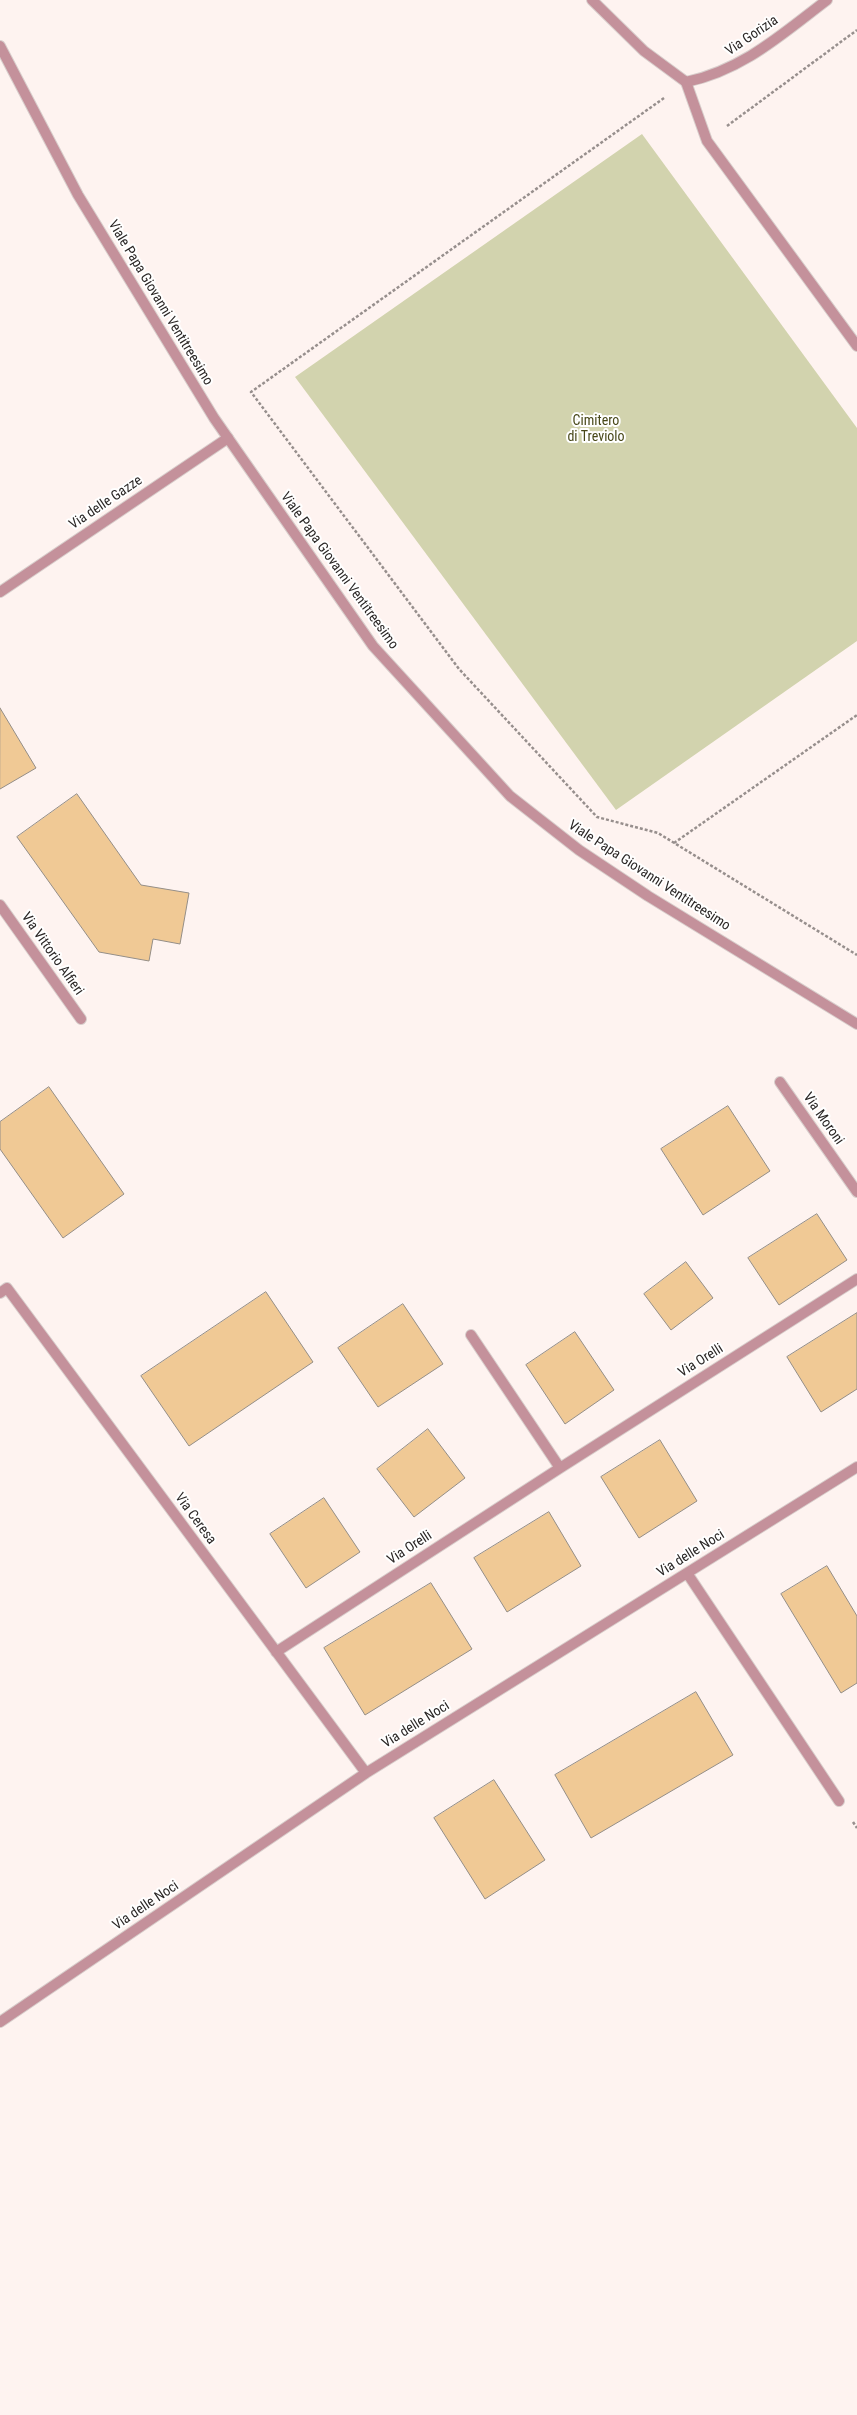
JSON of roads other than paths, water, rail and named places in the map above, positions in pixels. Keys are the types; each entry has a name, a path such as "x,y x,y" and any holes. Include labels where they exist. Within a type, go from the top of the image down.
{"street":[{"path":"592,0 644,51 686,82 707,141 857,346"},
{"name":"Via Gorizia","path":"686,82 712,77 749,58 827,0"},
{"name":"Viale Papa Giovanni Ventitreesimo","path":"0,46 78,195 228,438 373,646 510,796 579,850 648,896 857,1024"},
{"name":"Via delle Gazze","path":"0,592 228,438"},
{"name":"Via Vittorio Alfieri","path":"0,905 81,1019"},
{"name":"Via Moroni","path":"780,1082 857,1192"},
{"name":"Via Orelli","path":"276,1652 560,1468 857,1279"},
{"name":"Via Ceresa","path":"0,1293 7,1288 366,1773"},
{"path":"471,1335 560,1468"},
{"name":"Via delle Noci","path":"0,2022 366,1773 857,1467"},
{"path":"687,1574 839,1801"}],"park label":[{"name":"Cimitero di Treviolo","path":"596,430"}]}
